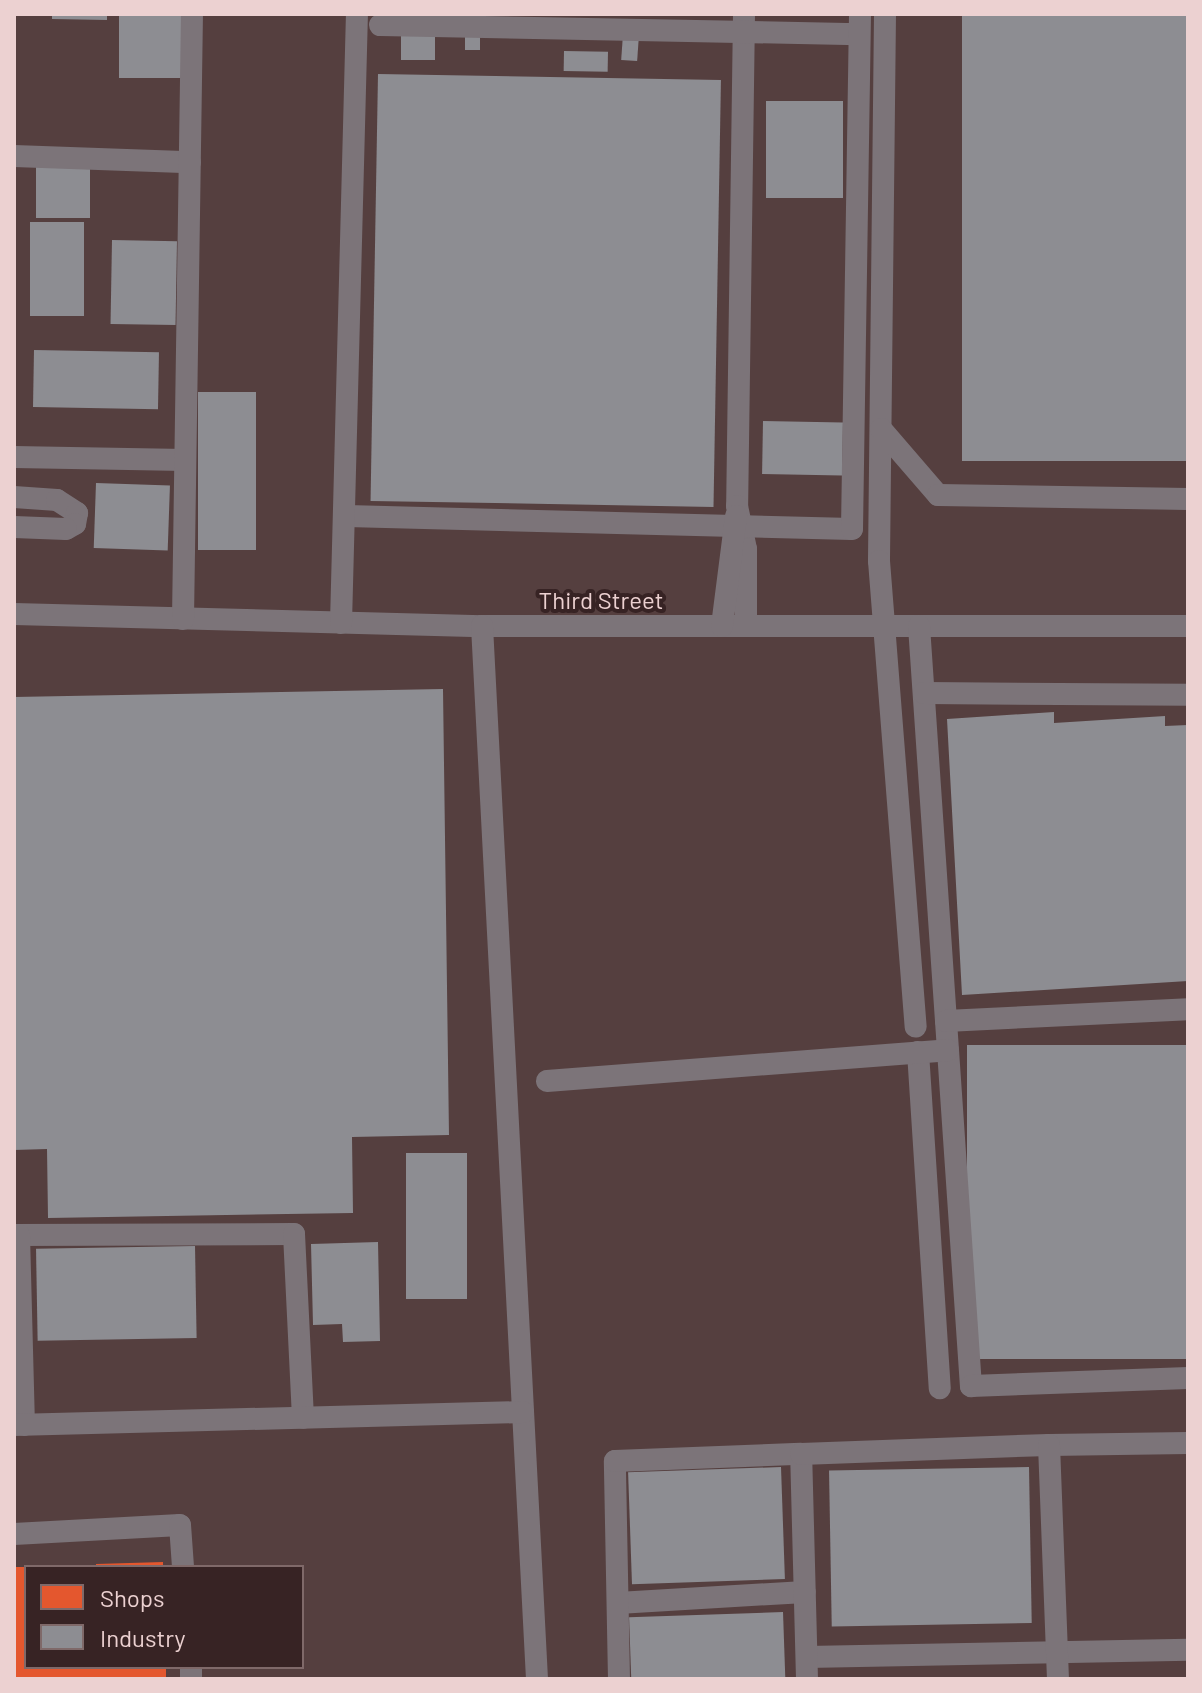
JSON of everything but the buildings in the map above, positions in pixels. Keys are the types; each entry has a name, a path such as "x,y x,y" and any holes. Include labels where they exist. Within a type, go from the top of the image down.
{"street":[{"path":"183,619 192,14"},
{"path":"341,623 347,516 357,14"},
{"path":"885,14 879,561 888,626 916,1027"},
{"path":"347,516 737,520 852,529 859,24 465,21 380,25"},
{"path":"744,22 737,520 746,626"},
{"path":"14,156 190,162"},
{"path":"881,429 938,495 1188,499"},
{"path":"14,457 185,460"},
{"path":"14,497 57,500 77,513 75,524 66,529 14,527"},
{"path":"722,626 737,520"},
{"name":"Third Street","path":"14,614 482,626 1188,626"},
{"path":"482,626 537,1679"},
{"path":"919,626 971,1386 1188,1378"},
{"path":"924,693 1188,695"},
{"path":"946,1021 1188,1009"},
{"path":"547,1081 948,1050"},
{"path":"918,1052 940,1388"},
{"path":"303,1418 294,1234 16,1235 19,1425 303,1418 523,1412"},
{"path":"619,1679 615,1461 1188,1443"},
{"path":"1049,1445 1058,1679"},
{"path":"801,1454 807,1668 1057,1651 1188,1650"},
{"path":"14,1534 180,1525 183,1565"},
{"path":"618,1603 805,1592"}]}
